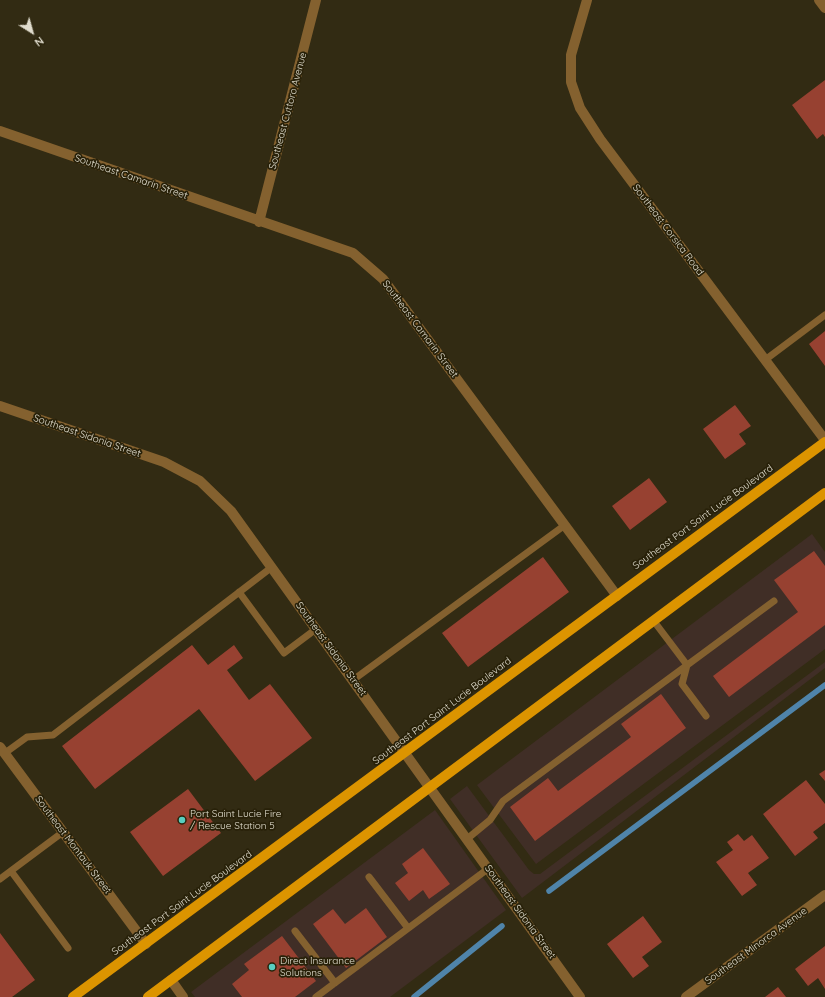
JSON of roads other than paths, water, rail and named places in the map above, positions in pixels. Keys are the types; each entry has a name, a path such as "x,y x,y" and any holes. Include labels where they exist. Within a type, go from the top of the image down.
{"main road":[{"name":"Southeast Port Saint Lucie Boulevard","path":"73,997 406,753 825,441"},
{"path":"148,997 825,493"}],"street":[{"name":"Southeast Cuttoro Avenue","path":"259,222 316,0"},
{"name":"Southeast Corsica Road","path":"587,0 571,55 571,82 580,108 605,146 825,441"},
{"path":"819,0 825,8"},
{"name":"Southeast Camarin Street","path":"0,130 259,222 353,253 383,278 617,596"},
{"name":"Southeast Sidonia Street","path":"0,406 164,462 200,480 231,511 354,680 580,997"},
{"name":"Southeast Montauk Street","path":"2,750 146,944"},
{"name":"Southeast Minorca Avenue","path":"686,997 825,895"},
{"path":"171,980 183,997"}],"lane":[{"path":"765,360 825,315"},
{"path":"354,680 565,525"},
{"path":"2,750 27,738 53,735 272,567"},
{"path":"239,592 284,653 316,629"},
{"path":"467,838 490,820 503,801 774,601"},
{"path":"653,620 687,665"},
{"path":"687,665 682,684 706,716"},
{"path":"0,879 63,832"},
{"path":"316,997 488,868"},
{"path":"11,871 68,948"},
{"path":"369,877 408,928"},
{"path":"295,931 335,983"}],"waterway":[{"path":"549,891 825,685"},
{"path":"414,997 502,926"}],"place":[{"name":"Port Saint Lucie Fire / Rescue Station 5","path":"182,820"},
{"name":"Direct Insurance Solutions","path":"272,967"}]}
